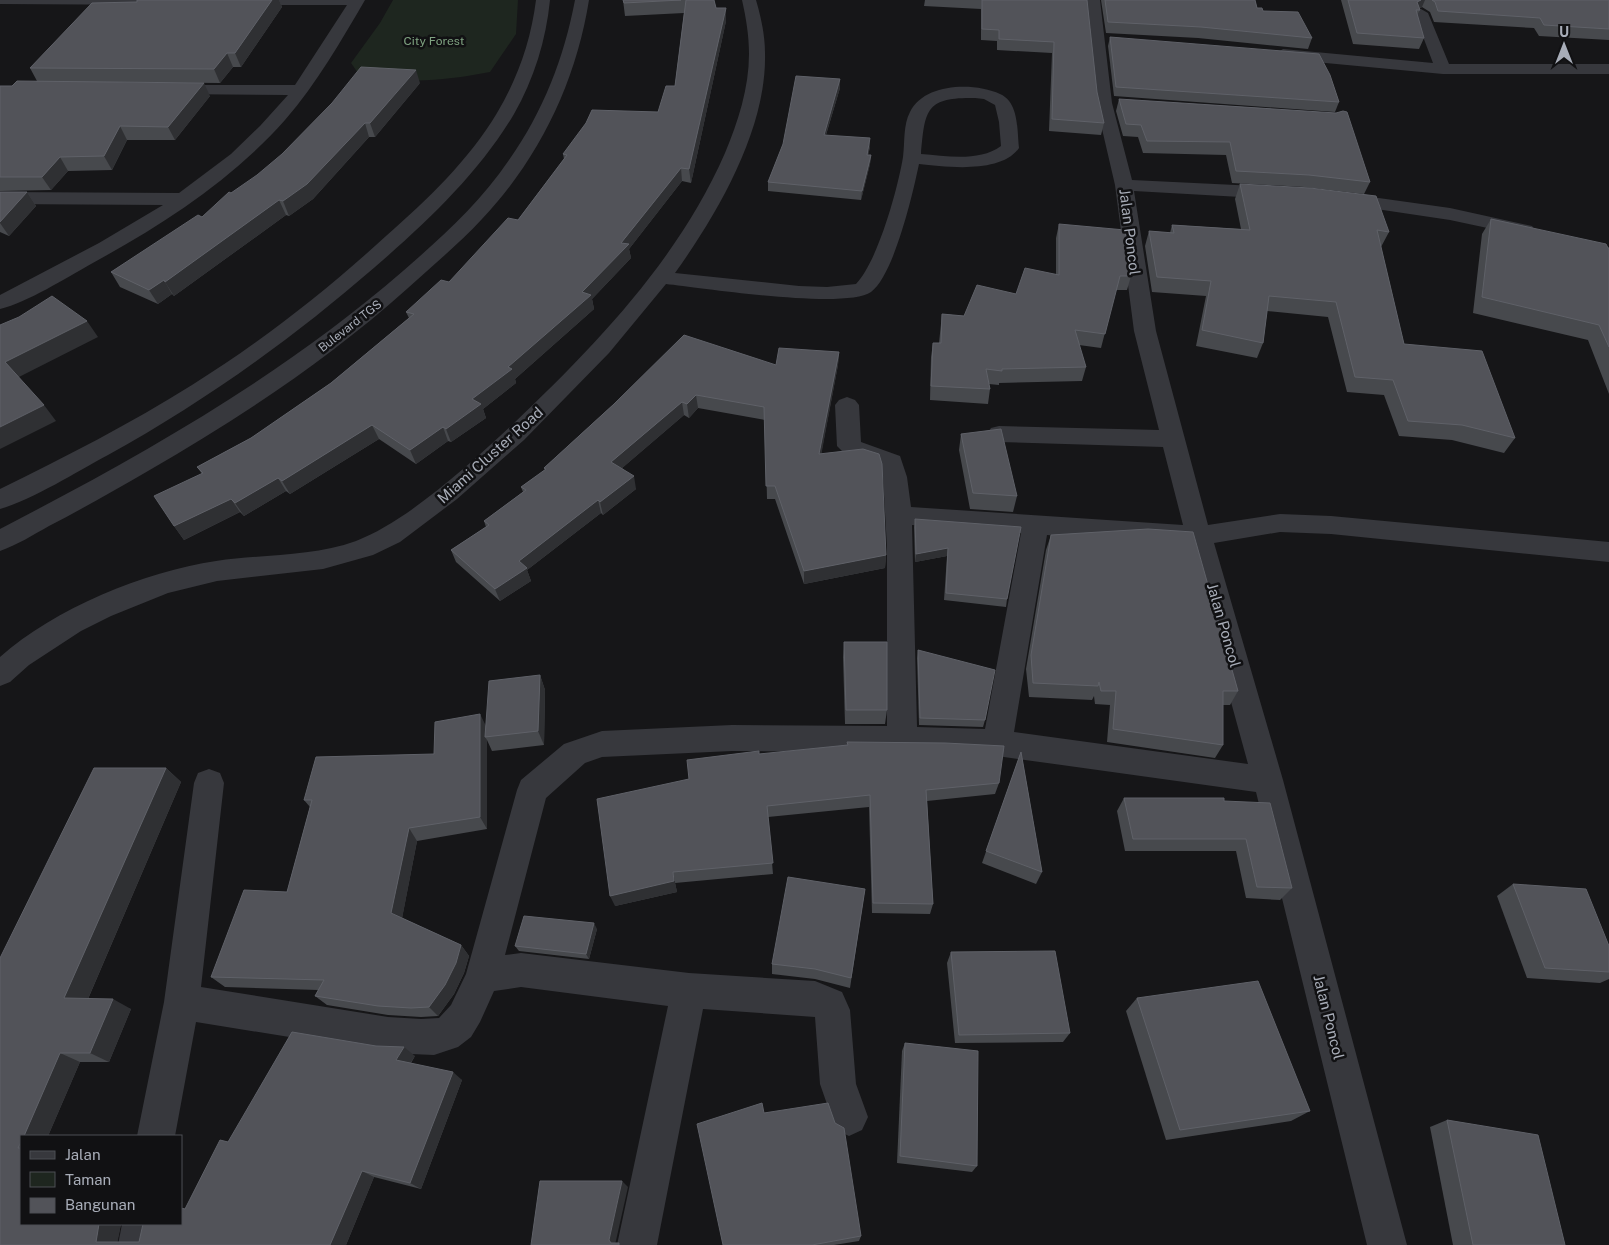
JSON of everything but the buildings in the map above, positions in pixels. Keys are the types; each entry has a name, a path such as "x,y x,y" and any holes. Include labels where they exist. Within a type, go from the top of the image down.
{"street":[{"path":"0,0 189,1"},
{"path":"0,500 104,445 227,373 344,284 405,229 466,165 496,127 512,102 526,70 540,28 542,0"},
{"name":"Bulevard TGS","path":"0,541 99,488 209,424 289,372 390,294 483,208 506,179 544,116 565,70 582,0"},
{"name":"Miami Cluster Road","path":"0,674 32,648 56,633 124,599 174,580 216,571 309,562 359,550 386,539 459,485 512,439 565,386 663,278 688,243 721,185 749,112 758,54 755,22 749,0"},
{"name":"Jalan Poncol","path":"1093,0 1106,40 1139,302 1199,536 1268,780 1387,1245"},
{"path":"228,1 358,1"},
{"path":"0,303 112,246 183,198 240,155 267,129 300,90 358,1"},
{"path":"1421,13 1443,69"},
{"path":"1270,53 1443,69 1609,69"},
{"path":"526,70 565,70"},
{"path":"152,89 300,90"},
{"path":"663,278 822,292 854,292 864,288 871,281 883,254 898,208 911,158 916,119 921,106 928,100 948,94 971,93 991,95 1003,103 1010,139 1010,148 1004,154 994,158 969,161 911,158"},
{"path":"1124,185 1295,195"},
{"path":"1323,197 1450,214 1545,234"},
{"path":"0,198 183,198"},
{"path":"847,405 849,446 856,451 887,459 892,464 895,472 899,515 902,739"},
{"path":"999,434 1174,439"},
{"path":"899,515 1036,523 1199,536 1280,523 1314,524 1609,552"},
{"path":"997,743 1036,523"},
{"path":"182,1002 384,1034 444,1035 457,1027 466,1013 482,978 532,790 575,753 602,744 732,738 902,739 997,743 1268,780"},
{"path":"156,1135 182,1002 209,783"},
{"path":"482,978 490,974 521,970 689,991 815,999 829,1004 834,1018 838,1084 849,1117"},
{"path":"637,1245 689,991"},
{"path":"138,1245 142,1225"}],"green space":[{"name":"City Forest","path":"393,0 518,0 516,34 490,72 456,78 424,80 392,79 358,73 351,63 380,23"}]}
